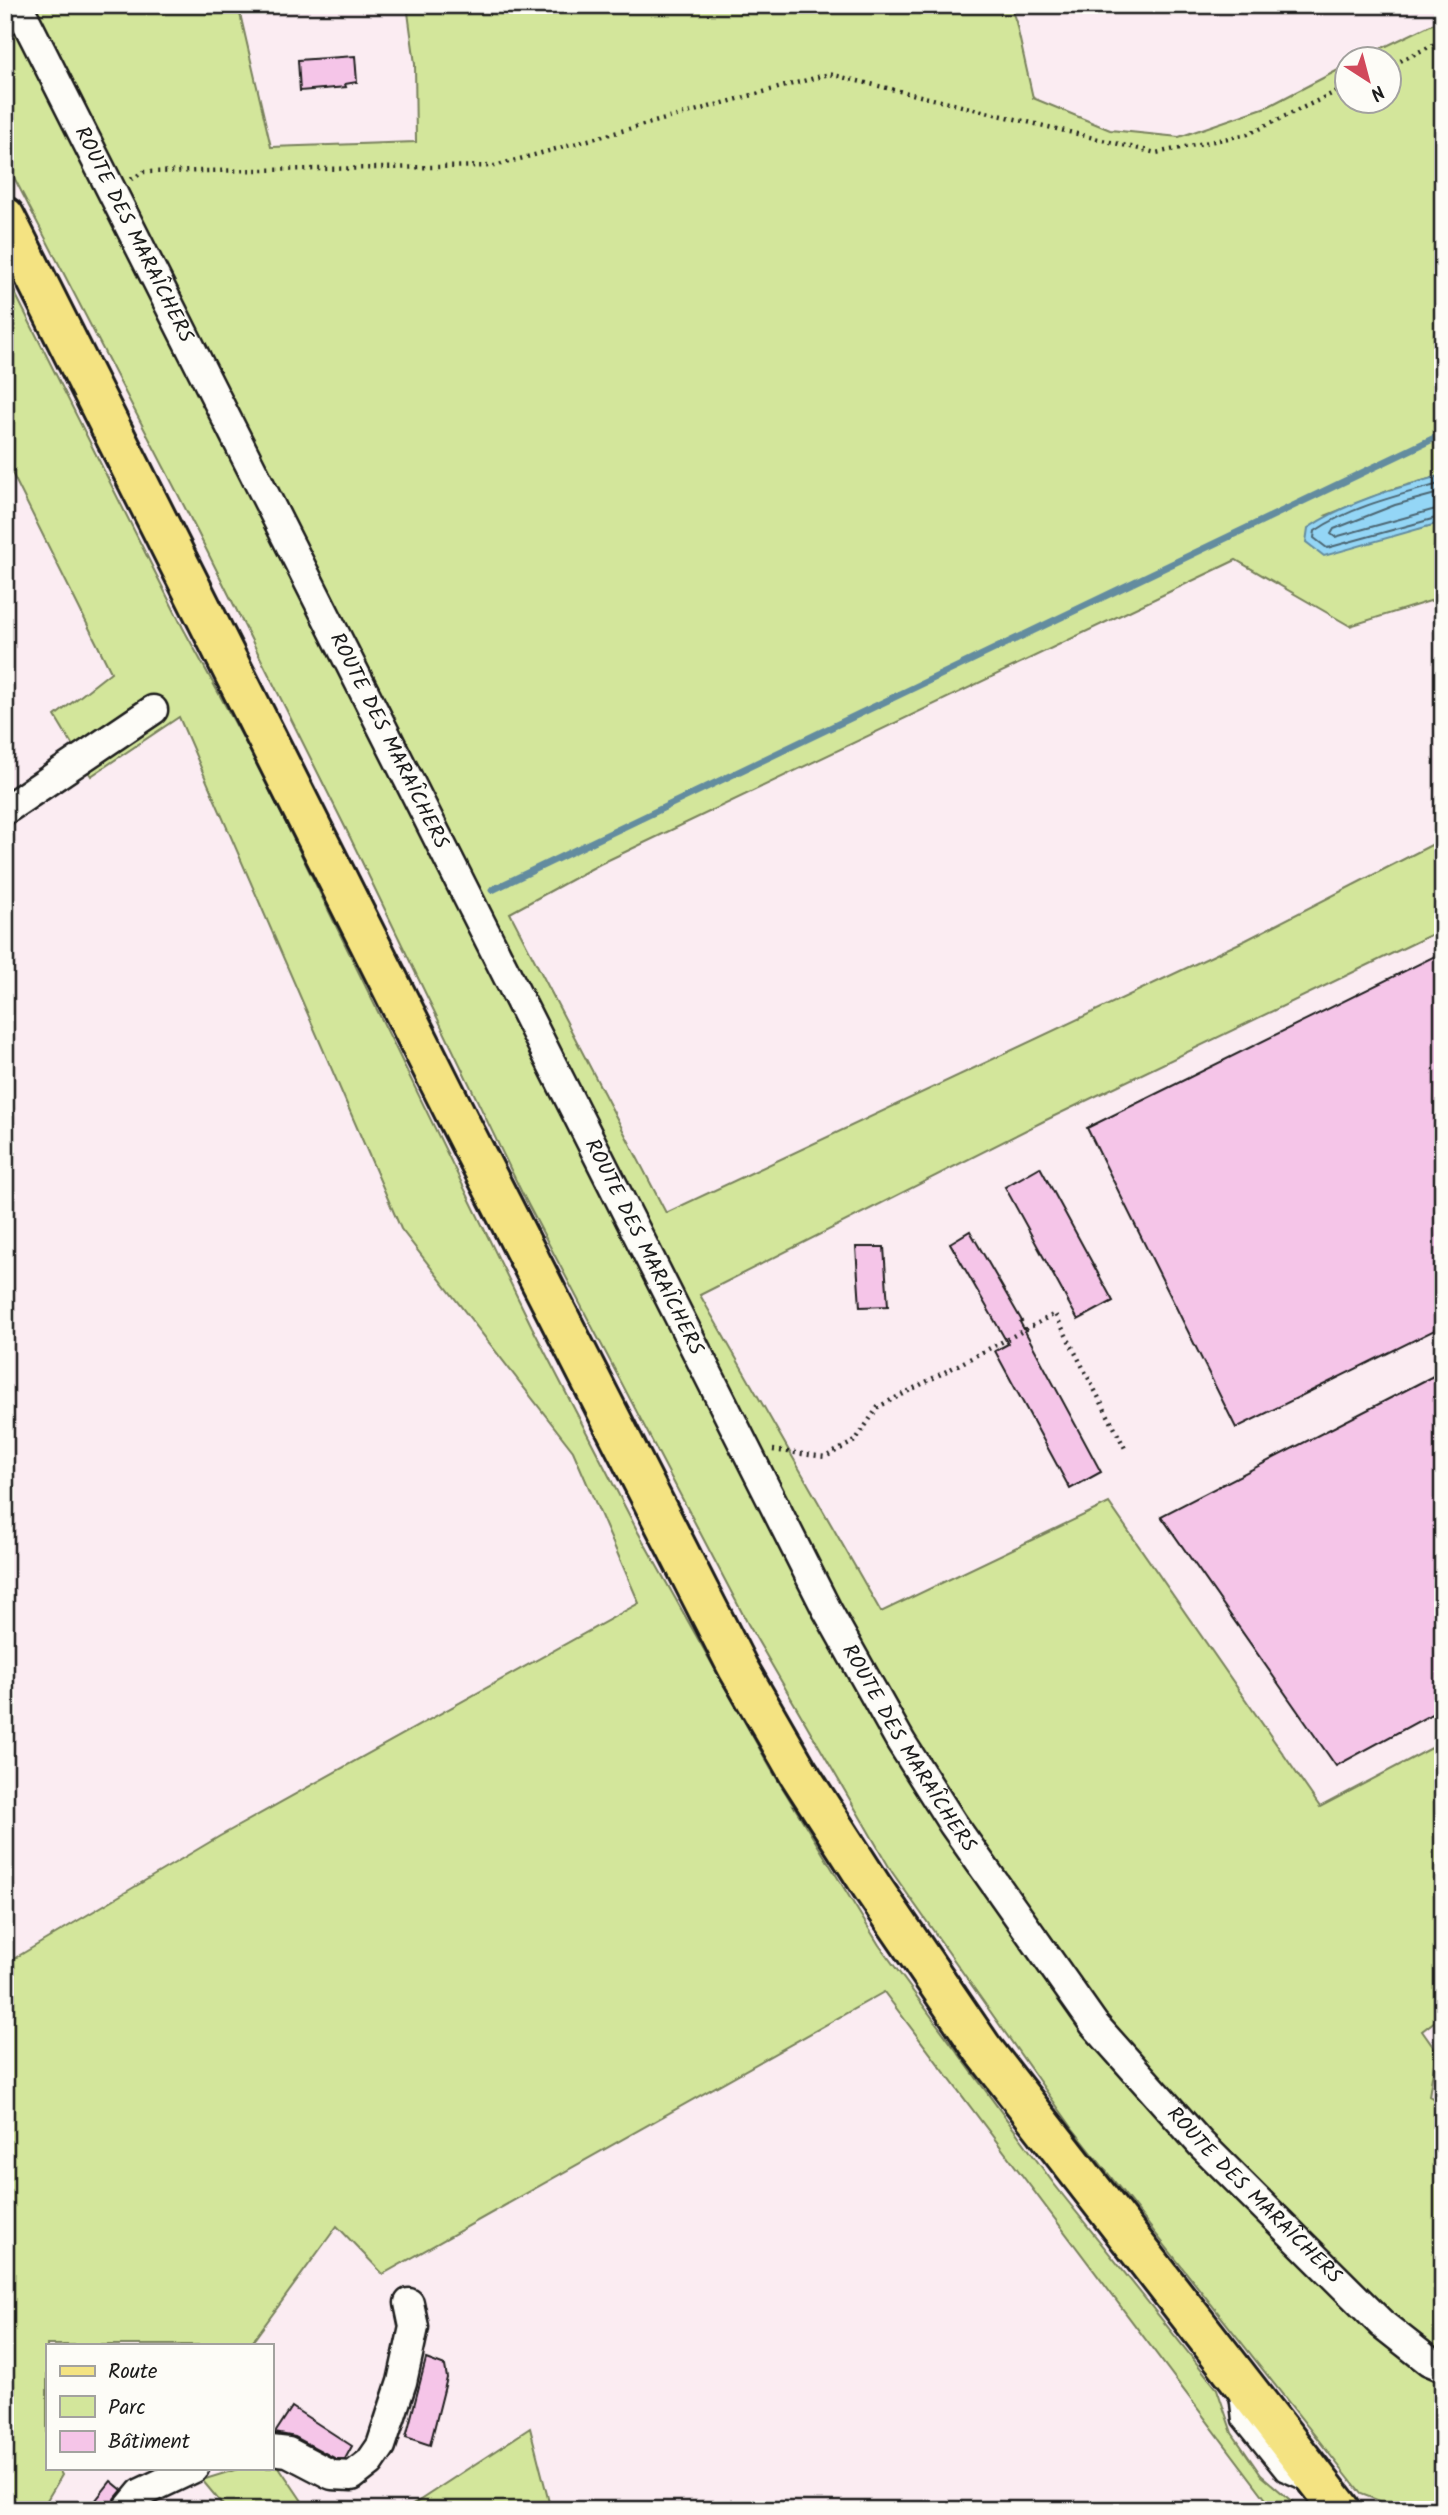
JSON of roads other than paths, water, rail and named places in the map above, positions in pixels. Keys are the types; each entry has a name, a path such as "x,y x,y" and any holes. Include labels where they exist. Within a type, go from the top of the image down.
{"main road":[{"path":"5,217 455,1115 738,1668 797,1772 982,2049 1335,2500"}],"street":[{"name":"ROUTE DES MARAÎCHERS","path":"18,5 737,1433 827,1610 901,1742 953,1825 1094,2024 1200,2144 1382,2324 1429,2361 1443,2367"},
{"path":"5,810 153,710"},
{"path":"273,2450 288,2452 332,2475 352,2476 370,2462 381,2446 402,2382 414,2328 409,2302"},
{"path":"127,2510 141,2493 190,2470"}],"water":[{"path":"1443,475 1443,522 1324,556 1306,542 1308,528 1339,510 1373,496"}],"waterway":[{"path":"492,890 1443,434"}]}
